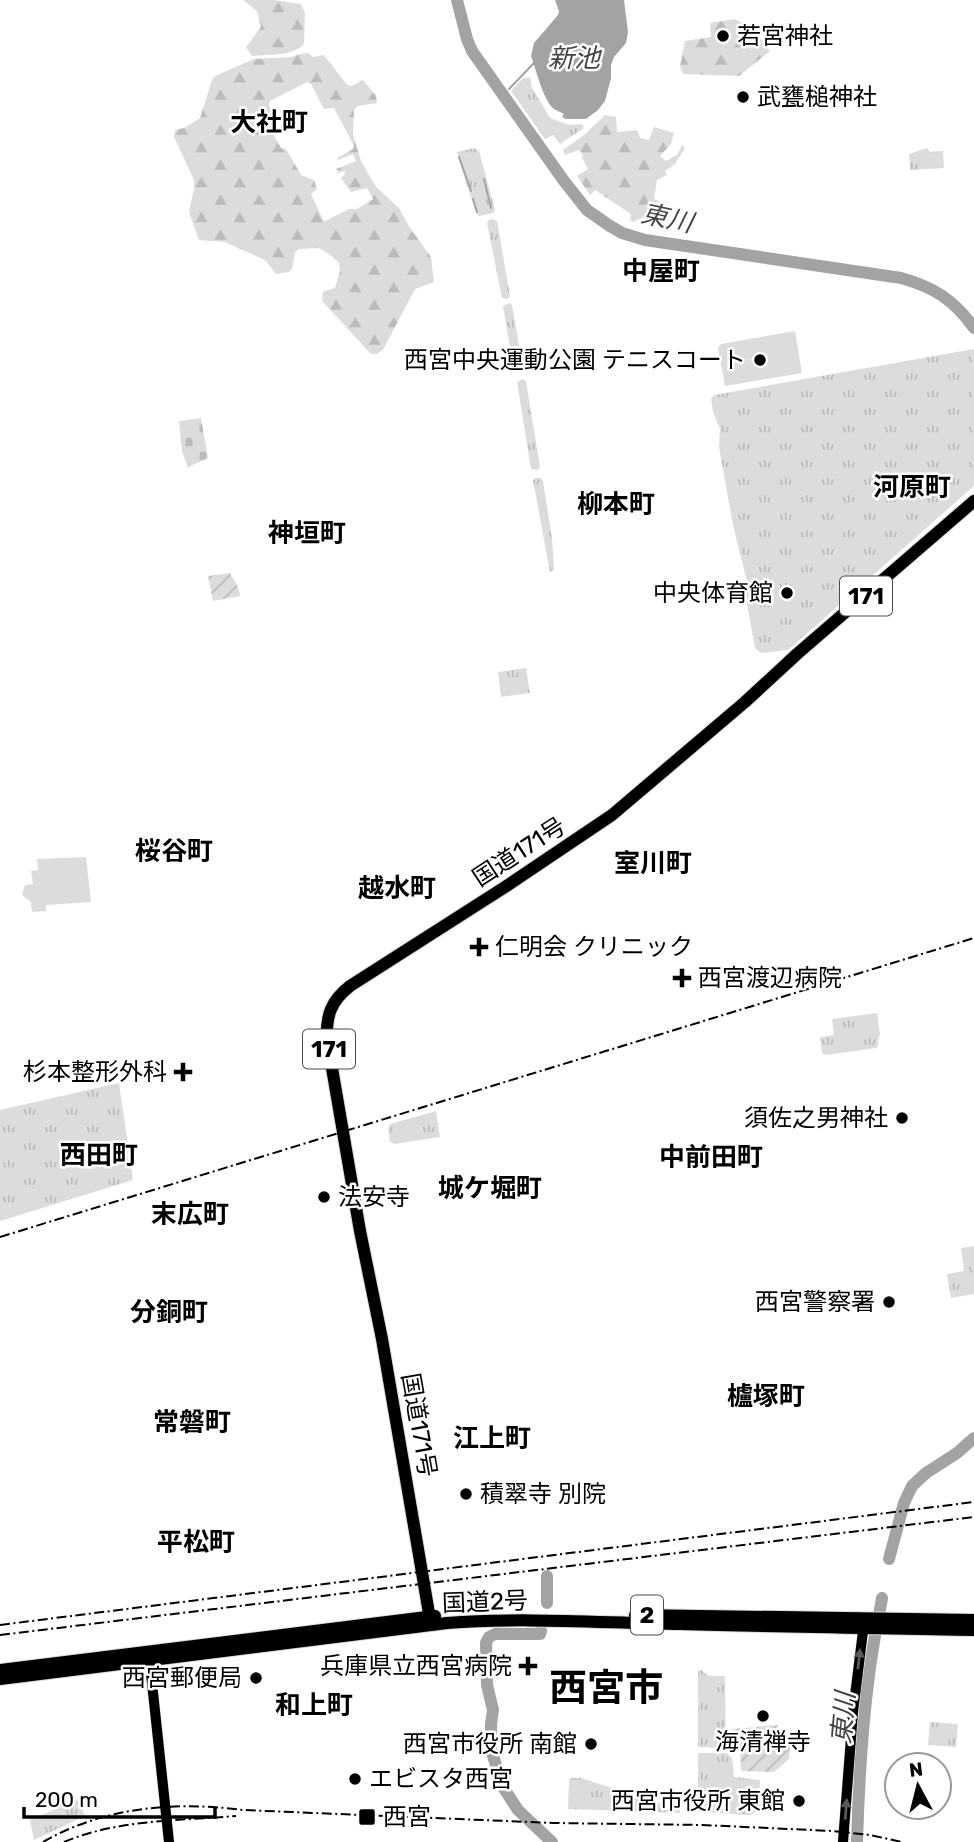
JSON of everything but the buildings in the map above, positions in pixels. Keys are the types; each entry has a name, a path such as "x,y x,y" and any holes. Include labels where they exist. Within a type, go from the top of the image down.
{"highway":[{"name":"国道171号","path":"430,1621 327,1039 327,1019 332,1004 350,986 611,815 745,702 974,501"},
{"name":"国道2号","path":"0,1679 149,1656 494,1613 873,1623 974,1630"},
{"name":"国道2号","path":"873,1623 974,1620"},
{"name":"国道2号","path":"0,1670 149,1656"}],"main road":[{"path":"843,1842 853,1712 873,1623"},
{"path":"149,1656 169,1842"}],"green space":[{"path":"243,0 274,0 301,4 305,13 304,44 287,53 252,56 246,47 261,27 257,11"},
{"path":"735,19 754,30 770,51 739,76 683,74 680,66 685,41 711,37 710,23"},
{"path":"308,53 313,57 324,55 347,85 352,86 363,80 376,96 377,103 354,109 353,135 361,161 376,187 399,208 431,257 434,282 415,289 383,350 377,354 371,354 322,301 323,292 335,288 340,271 339,263 329,254 319,248 299,249 295,252 292,269 276,274 265,260 225,242 199,240 190,215 194,180 174,137 175,130 200,118 215,76 254,59","holes":["307,82 311,84 324,109 334,108 354,146 337,158 338,160 353,154 356,161 336,169 338,173 345,171 341,178 351,192 367,188 373,199 357,209 349,209 325,221 311,194 317,189 314,180 301,175 286,149 281,148 274,136 277,119 269,105 270,101"]},
{"path":"530,77 532,88 550,118 569,125 582,124 584,128 560,144 553,135 545,139 511,91 522,79"},
{"path":"605,115 616,117 617,132 637,130 640,138 649,140 654,127 674,133 671,144 660,156 666,161 677,155 682,145 685,148 675,164 665,171 667,175 657,180 654,199 659,201 644,217 633,222 630,220 631,214 595,190 590,195 577,176 588,169 583,155 579,150 565,155 563,150"},
{"path":"474,148 479,151 495,210 493,213 479,216 457,152"},
{"path":"927,148 929,152 943,151 944,168 910,170 909,154"},
{"path":"493,219 497,221 510,296 508,299 502,298 487,223"},
{"path":"509,303 512,305 523,369 517,373 514,371 503,306"},
{"name":"西宮中央運動公園 テニスコート","path":"795,331 802,373 725,386 718,348 721,344"},
{"path":"974,349 974,486 788,650 761,653 755,648 745,593 747,581 733,525 719,447 720,429 711,398 714,395"},
{"path":"523,379 526,381 540,467 538,470 531,469 517,382"},
{"path":"201,418 208,458 188,467 182,452 179,421"},
{"path":"536,478 543,481 552,538 554,570 550,572 533,480"},
{"path":"230,573 240,596 213,601 208,576"},
{"path":"526,668 530,693 501,697 498,672"},
{"path":"86,857 91,902 46,905 46,911 32,912 31,902 22,895 25,885 33,884 31,871 38,870 37,859"},
{"path":"877,1013 880,1034 876,1048 826,1055 822,1053 820,1037 834,1035 832,1019"},
{"path":"119,1083 133,1180 0,1221 0,1110"},
{"path":"436,1111 440,1137 395,1144 390,1142 390,1124"},
{"path":"974,1246 974,1294 951,1298 947,1274 964,1271 961,1248"},
{"path":"698,1670 709,1676 725,1676 726,1748 698,1747"},
{"path":"930,1722 958,1724 956,1747 928,1745"},
{"path":"777,1725 780,1741 791,1742 789,1759 774,1772 741,1771 740,1747 732,1744 732,1729"},
{"path":"698,1753 727,1753 732,1758 734,1777 760,1780 759,1808 751,1815 698,1812"},
{"path":"571,1778 581,1778 668,1806 680,1807 680,1813 568,1809"},
{"path":"77,1800 85,1816 34,1840 30,1820"}],"water":[{"name":"新池","path":"555,0 624,0 628,32 626,43 611,65 611,78 605,101 586,119 565,119 562,116 564,114 550,105 531,56 534,43 558,15"}],"waterway":[{"name":"東川","path":"457,0 472,51 564,181 587,210 610,226 645,240 901,278 924,286 951,302 974,328"},
{"path":"509,89 534,63"},
{"path":"459,157 471,191"},
{"path":"484,179 491,208"},
{"path":"473,199 477,212"},
{"name":"東川","path":"889,1559 904,1503 912,1486 974,1438"},
{"path":"547,1576 547,1603"},
{"name":"東川","path":"857,1842 865,1713 882,1598"},
{"path":"541,1631 540,1634 495,1634 489,1637 486,1643 487,1685 493,1710 491,1749 503,1787 518,1810 552,1842"}],"railway":[{"path":"0,1237 974,938"},
{"path":"0,1625 974,1502"},
{"path":"0,1635 974,1517"},
{"path":"43,1842 66,1830 115,1814 191,1806 554,1823 702,1825 833,1831 902,1842"},
{"path":"64,1842 85,1834 127,1825 236,1816"}],"place":[{"name":"若宮神社","path":"723,36"},
{"name":"武甕槌神社","path":"743,97"},
{"name":"西宮中央運動公園 テニスコート","path":"760,360"},
{"name":"中央体育館","path":"787,593"},
{"name":"仁明会 クリニック","path":"479,947"},
{"name":"西宮渡辺病院","path":"682,978"},
{"name":"杉本整形外科","path":"183,1072"},
{"name":"須佐之男神社","path":"902,1118"},
{"name":"法安寺","path":"324,1197"},
{"name":"西宮警察署","path":"889,1302"},
{"name":"積翠寺 別院","path":"466,1494"},
{"name":"兵庫県立西宮病院","path":"528,1666"},
{"name":"西宮郵便局","path":"256,1678"},
{"name":"海清禅寺","path":"763,1716"},
{"name":"西宮市役所 南館","path":"591,1744"},
{"name":"エビスタ西宮","path":"355,1779"},
{"name":"西宮市役所 東館","path":"799,1801"},
{"name":"西宮","path":"367,1817"}],"district":[{"name":"大社町","path":"269,122"},
{"name":"中屋町","path":"661,271"},
{"name":"河原町","path":"912,487"},
{"name":"柳本町","path":"616,504"},
{"name":"神垣町","path":"307,533"},
{"name":"桜谷町","path":"174,851"},
{"name":"室川町","path":"653,863"},
{"name":"越水町","path":"397,888"},
{"name":"西田町","path":"99,1155"},
{"name":"中前田町","path":"711,1157"},
{"name":"城ケ堀町","path":"490,1188"},
{"name":"末広町","path":"190,1214"},
{"name":"分銅町","path":"169,1312"},
{"name":"櫨塚町","path":"766,1396"},
{"name":"常磐町","path":"192,1422"},
{"name":"江上町","path":"492,1438"},
{"name":"平松町","path":"196,1542"},
{"name":"西宮市","path":"606,1688"},
{"name":"和上町","path":"314,1705"}]}
